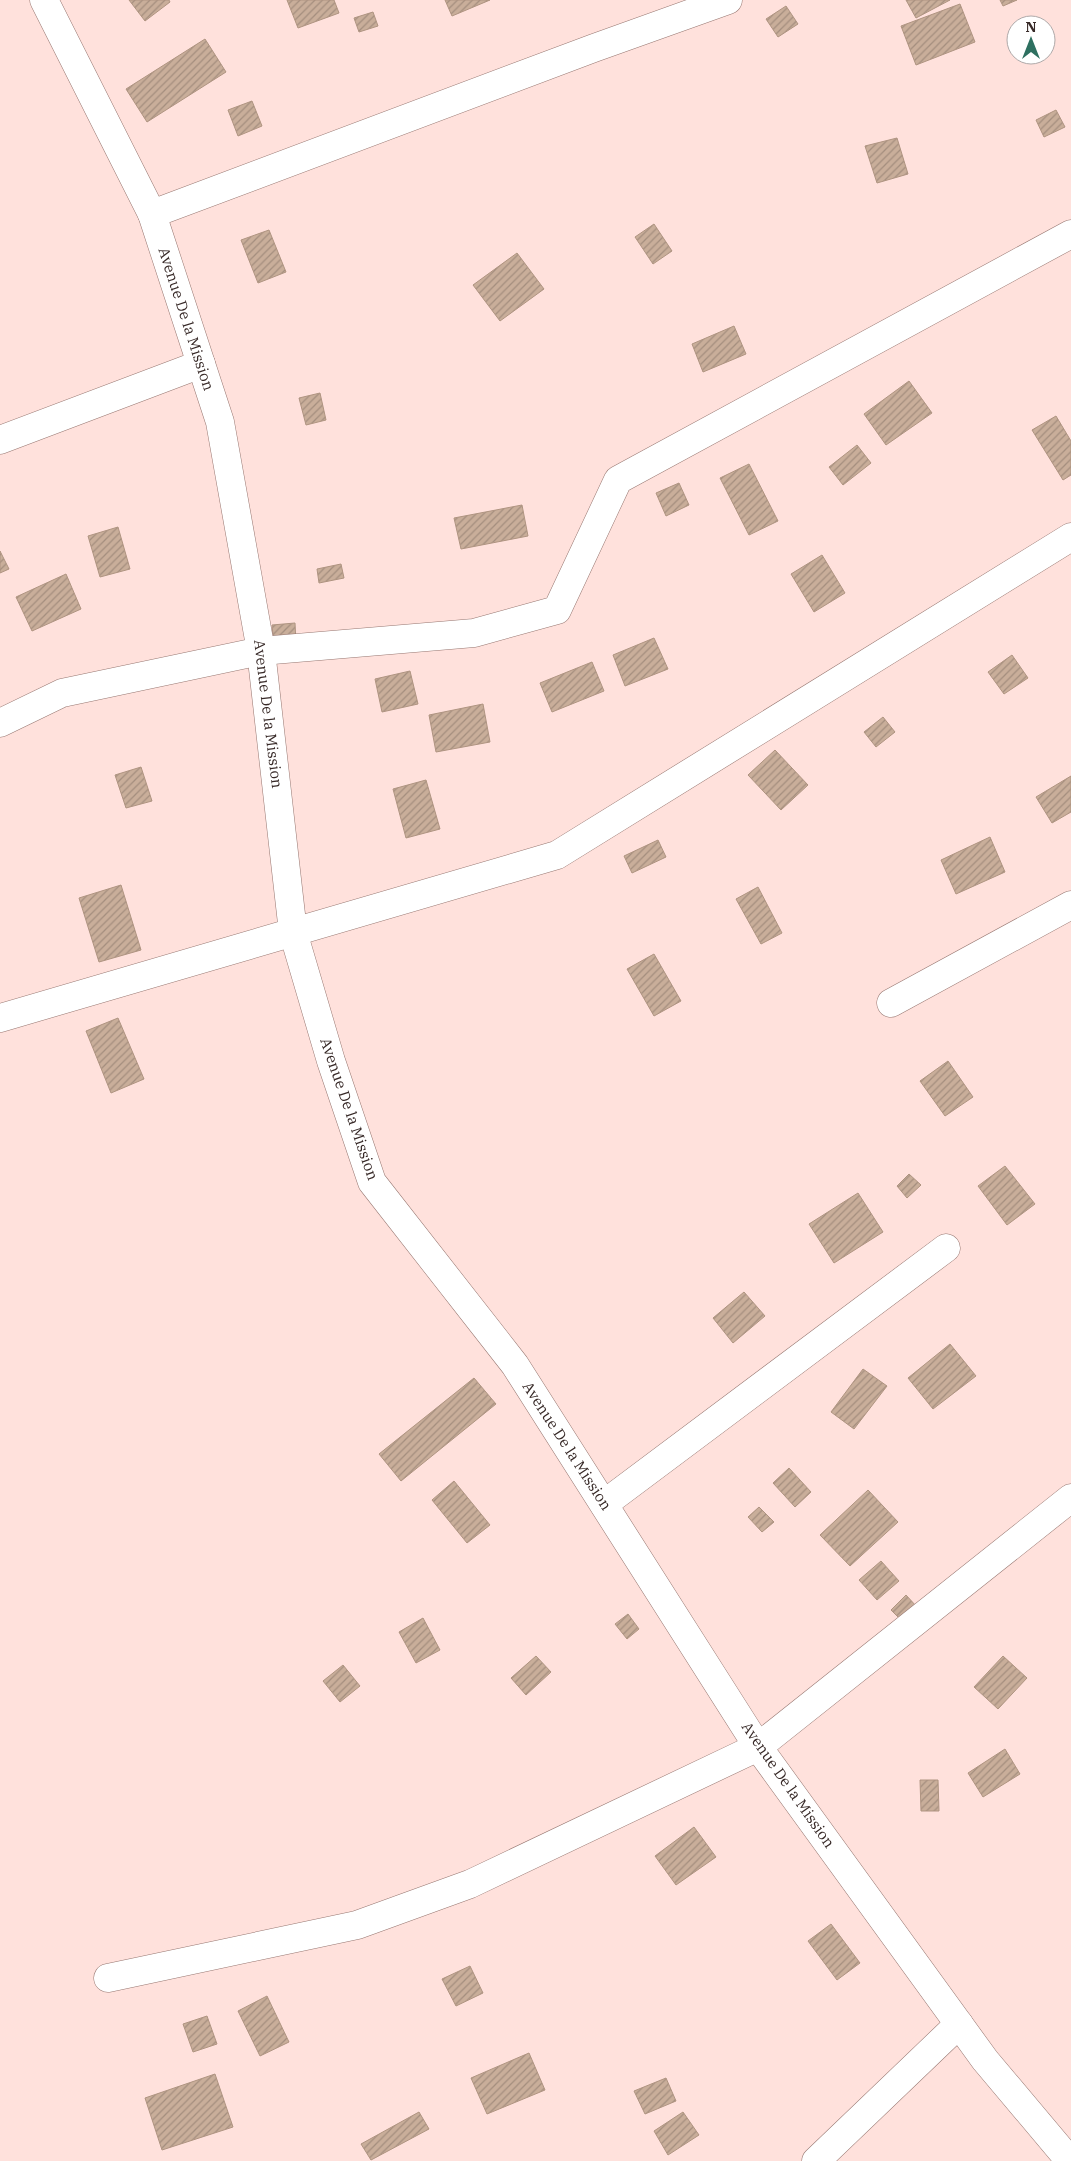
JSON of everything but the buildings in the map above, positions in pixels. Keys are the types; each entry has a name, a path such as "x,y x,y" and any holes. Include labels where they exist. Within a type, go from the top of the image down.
{"street":[{"name":"Avenue De la Mission","path":"44,0 152,214 220,422 261,651 294,932 332,1061 372,1182 515,1365 758,1747 985,2060 1070,2161"},
{"path":"152,214 585,51 728,0"},
{"path":"0,723 62,692 261,651 474,633 558,610 618,480 1071,234"},
{"path":"0,440 201,364"},
{"path":"0,1018 557,855 1071,536"},
{"path":"891,1002 1071,905"},
{"path":"604,1504 946,1248"},
{"path":"108,1978 357,1925 470,1884 758,1747 1071,1498"},
{"path":"816,2161 959,2024"}]}
